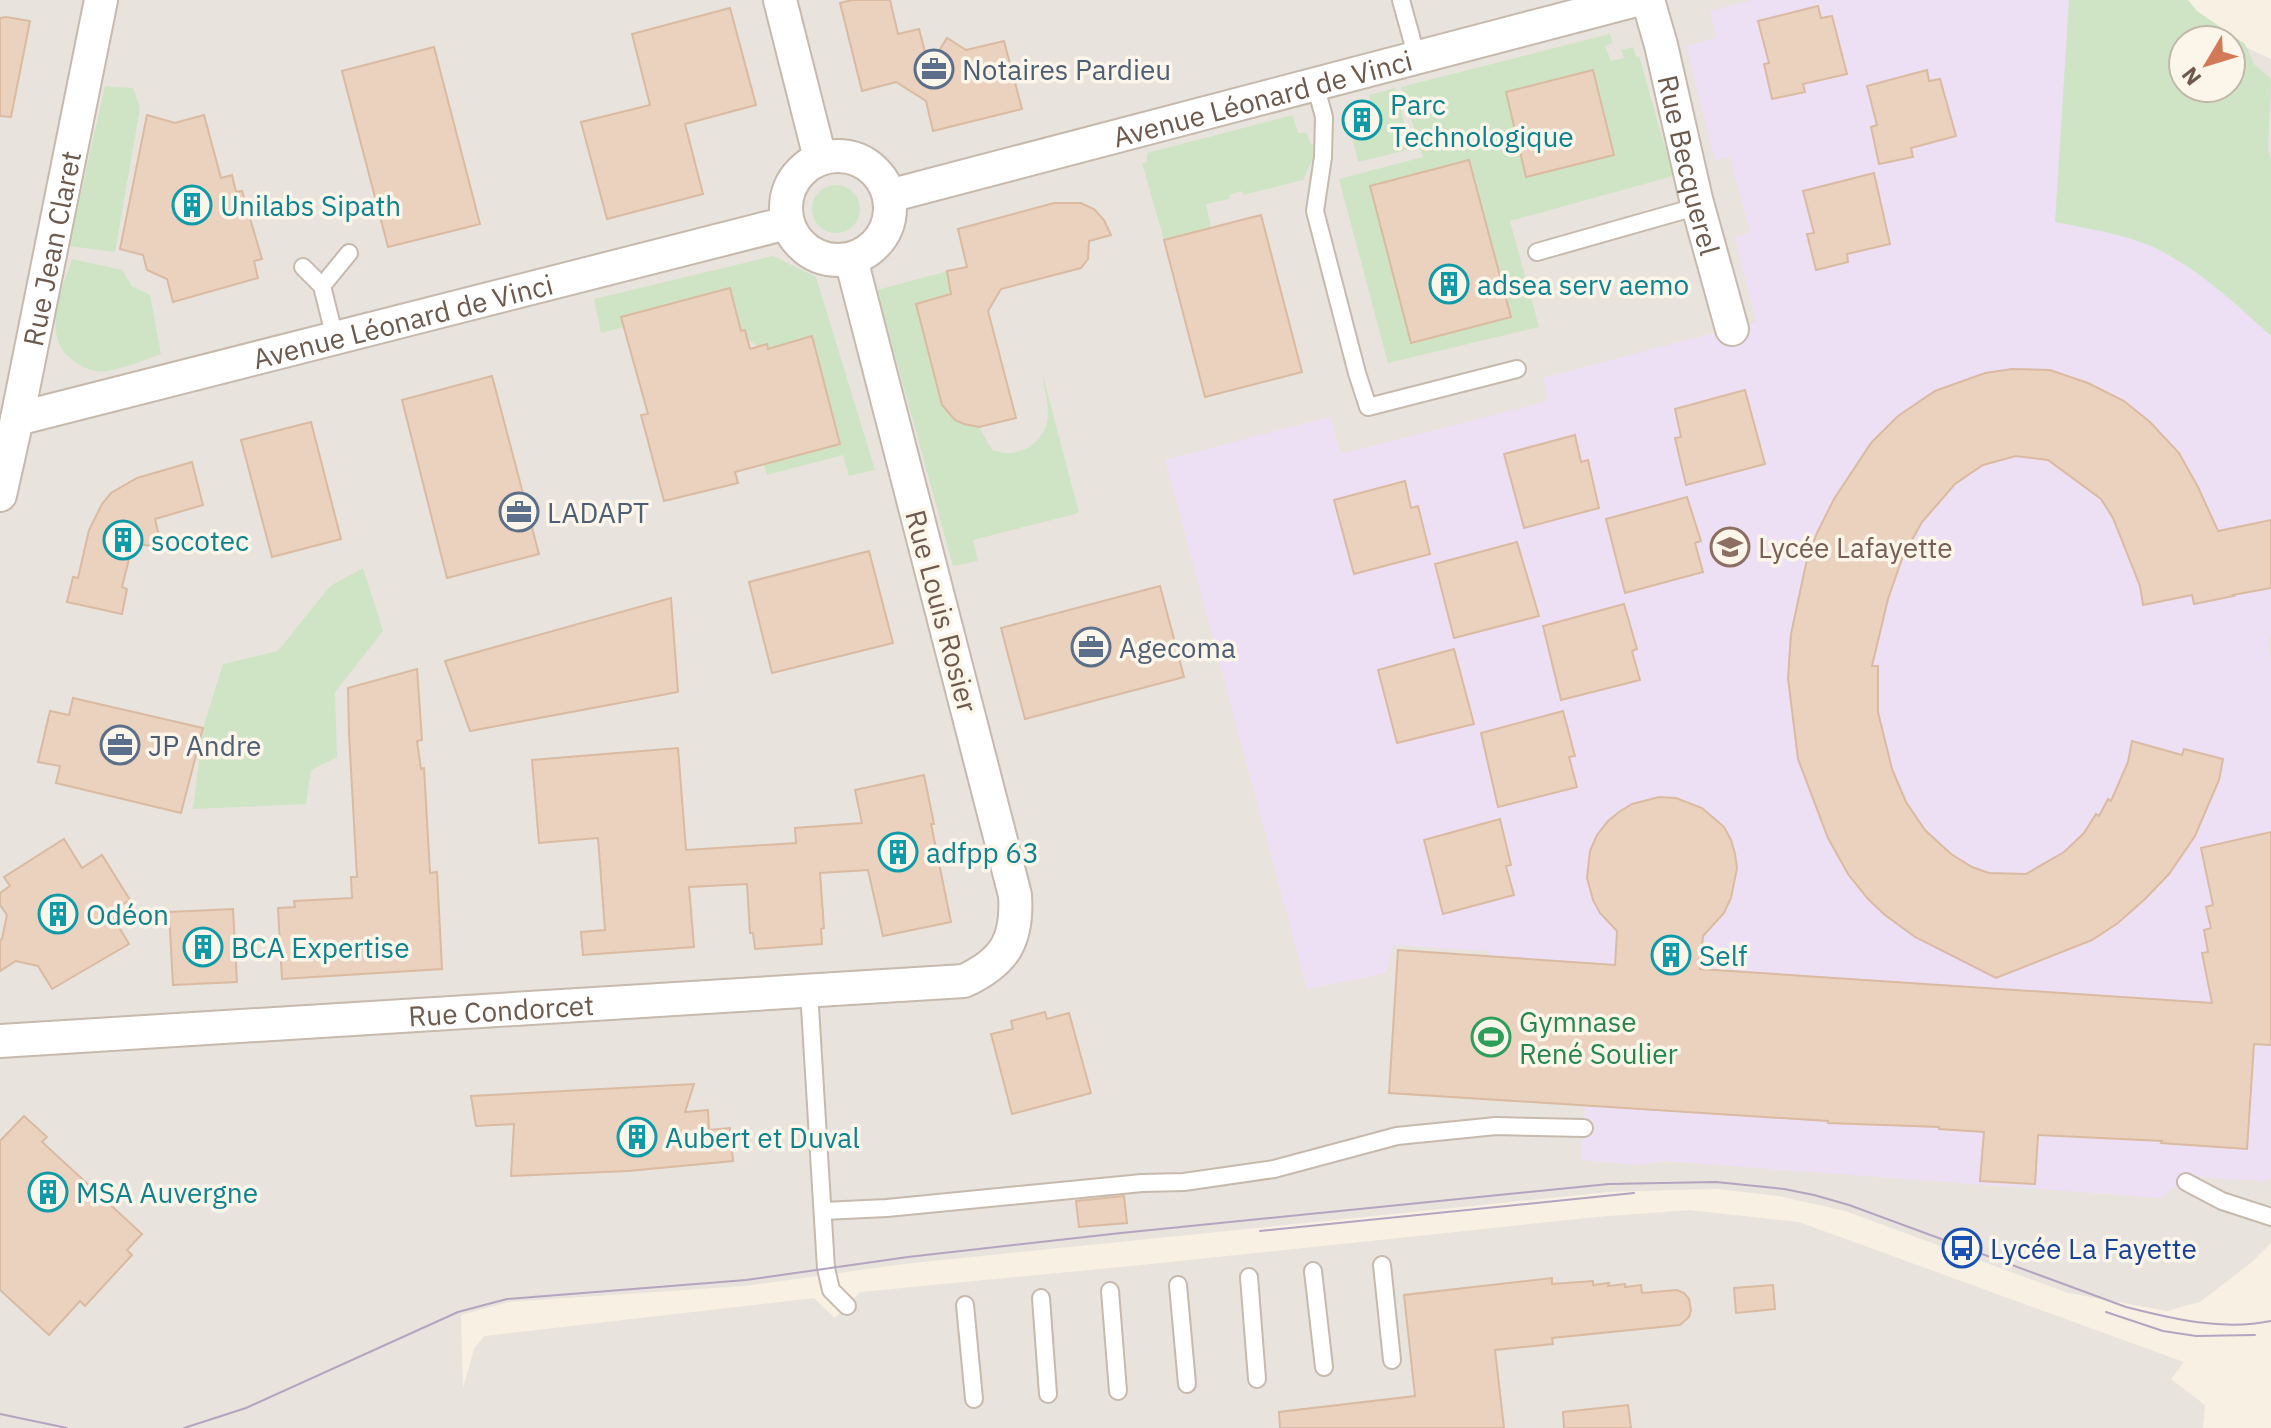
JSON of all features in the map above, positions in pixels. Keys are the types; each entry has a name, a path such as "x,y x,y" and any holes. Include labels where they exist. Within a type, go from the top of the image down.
{"street":[{"name":"Rue Jean Claret","path":"0,495 96,76 101,0"},
{"path":"780,0 820,158"},
{"name":"Avenue Léonard de Vinci","path":"889,196 1636,0"},
{"name":"Rue Becquerel","path":"1648,0 1732,329"},
{"path":"838,155 855,158 871,166 889,196 890,216 883,235 869,250 851,259 831,260 812,254 797,241 787,223 785,203 791,184 803,168 820,158 838,155"},
{"name":"Avenue Léonard de Vinci","path":"17,419 787,223"},
{"name":"Rue Louis Rosier","path":"851,259 1015,895 1017,917 1014,934 997,960"},
{"name":"Rue Condorcet","path":"0,1041 964,981 986,971 997,960"}],"lane":[{"path":"1401,0 1417,58"},
{"path":"1315,84 1324,117 1323,157 1315,211 1368,407 1517,369"},
{"path":"1537,252 1699,206"},
{"path":"322,286 349,253"},
{"path":"303,267 322,286 335,338"},
{"path":"809,991 827,1279 831,1290 847,1306"},
{"path":"823,1211 1184,1182 1289,1166 1397,1136 1496,1126 1584,1128"},
{"path":"2186,1182 2222,1201 2271,1217"},
{"path":"1382,1265 1392,1360"},
{"path":"1313,1271 1324,1367"},
{"path":"1249,1277 1257,1379"},
{"path":"1178,1285 1187,1384"},
{"path":"1110,1291 1118,1391"},
{"path":"1041,1298 1048,1394"},
{"path":"965,1305 974,1399"}],"shaded area":[{"path":"0,0 2168,0 2205,24 2167,24 2167,104 2247,104 2247,48 2271,59 2271,1243 2252,1262 2200,1302 2167,1311 2068,1293 1845,1211 1778,1196 1717,1189 1609,1192 904,1264 745,1286 509,1302 461,1315 463,1388 474,1349 484,1336 814,1298 835,1318 860,1292 1689,1210 1799,1222 2184,1362 2171,1379 2205,1405 2203,1428 0,1428"},
{"name":"Lycée Lafayette","path":"1753,0 2146,0 2168,24 2167,104 2247,104 2247,95 2271,106 2268,150 2271,159 2271,635 2267,645 2271,660 2271,1178 2265,1181 2198,1177 2170,1190 2161,1198 1664,1161 1640,1165 1581,1160 1595,964 1489,956 1488,951 1393,945 1386,973 1307,989 1165,460 1330,417 1341,454 1548,401 1543,378 1756,322 1735,237 1750,232 1730,157 1715,160 1686,46 1716,38 1710,11"}],"green space":[{"path":"2069,0 2188,0 2197,11 2216,24 2167,24 2167,104 2247,104 2247,48 2254,64 2271,79 2268,150 2271,159 2271,336 2178,260 2151,246 2055,222"},
{"path":"1610,34 1613,43 1605,46 1611,61 1624,58 1621,50 1633,47 1636,57 1639,56 1673,176 1510,221 1539,327 1388,363 1339,179 1423,157 1401,87"},
{"path":"105,86 133,88 140,108 115,252 69,246"},
{"path":"1395,88 1411,149 1358,162 1351,133 1378,126 1369,95"},
{"path":"1293,115 1298,133 1307,133 1311,145 1316,143 1316,152 1303,180 1243,195 1242,191 1229,195 1230,199 1206,204 1211,228 1164,240 1142,163 1147,162 1147,153"},
{"path":"836,185 853,192 860,209 853,226 836,233 819,226 812,209 819,192"},
{"path":"773,256 816,277 875,470 849,476 843,455 767,475 756,442 775,461 840,444 812,337 768,349 767,345 759,347 748,340 745,331 741,331 730,288 622,316 624,327 601,333 594,299"},
{"path":"72,259 122,270 132,286 150,295 161,354 114,370 95,371 65,354 56,329 56,315"},
{"path":"952,270 948,277 951,294 916,304 942,405 955,420 979,427 992,450 1006,453 1020,451 1038,439 1047,422 1042,372 1079,513 973,540 978,561 953,566 877,290"},
{"path":"363,568 383,631 335,692 337,757 311,770 306,804 193,809 203,728 223,664 278,651 330,586"}],"building":[{"name":"Notaires Pardieu","path":"890,0 898,34 919,29 929,67 947,38 966,50 1004,41 1022,109 933,131 926,101 896,82 862,91 840,3"},
{"path":"1818,6 1821,18 1832,16 1847,74 1803,84 1805,92 1772,99 1764,64 1769,63 1758,21"},
{"path":"730,8 756,105 685,124 703,194 607,219 581,122 650,105 632,34"},
{"path":"0,18 30,21 11,117 0,116"},
{"path":"434,47 480,224 388,247 342,71"},
{"path":"1593,70 1614,155 1526,177 1506,92"},
{"path":"1927,70 1929,81 1940,79 1956,136 1911,148 1913,157 1879,164 1871,127 1877,125 1867,86"},
{"name":"Unilabs Sipath","path":"147,115 175,123 204,115 221,178 232,175 236,192 242,191 262,259 254,261 258,278 173,302 167,279 147,270 143,255 120,249"},
{"name":"adsea serv aemo","path":"1469,160 1511,317 1411,343 1370,186"},
{"path":"1874,173 1890,244 1847,254 1848,262 1816,270 1807,234 1814,233 1803,191"},
{"path":"1054,203 1081,203 1094,209 1111,235 1089,241 1088,259 1081,268 1001,289 988,311 1016,418 979,427 964,424 955,420 942,405 916,304 951,294 947,271 967,267 958,229"},
{"path":"1261,215 1302,372 1205,397 1164,240"},
{"path":"730,288 741,331 745,330 750,349 767,344 768,349 812,336 840,444 735,472 738,483 664,501 641,415 648,414 621,317"},
{"name":"Lycée Lafayette","path":"2012,369 2050,370 2088,383 2124,401 2150,422 2179,453 2218,531 2271,520 2271,588 2194,604 2192,595 2143,605 2140,586 2113,518 2101,499 2048,460 2016,456 1983,465 1955,484 1922,522 1903,556 1888,599 1872,666 1878,666 1878,712 1892,769 1906,802 1925,830 1951,854 1989,873 2026,874 2064,852 2084,833 2096,814 2099,816 2108,799 2111,801 2128,762 2132,741 2182,755 2184,749 2223,759 2219,780 2195,836 2169,874 2145,899 2118,923 2092,940 1996,978 1915,937 1885,915 1848,874 1828,838 1798,759 1788,678 1791,634 1807,559 1834,499 1871,443 1898,416 1935,391 1985,373"},
{"path":"492,376 539,554 447,578 402,400"},
{"path":"1745,390 1765,464 1686,485 1675,438 1681,437 1675,409"},
{"path":"311,422 341,539 272,557 241,440"},
{"path":"1575,435 1581,462 1588,460 1599,508 1524,528 1504,454"},
{"name":"socotec","path":"192,462 203,505 155,519 162,548 133,543 122,587 127,589 122,614 67,602 73,577 78,578 89,530 111,493 137,478"},
{"path":"1405,481 1411,508 1418,506 1430,554 1354,574 1334,500"},
{"path":"1687,497 1701,541 1695,543 1703,572 1625,593 1606,519"},
{"path":"1517,542 1539,616 1454,638 1435,564"},
{"path":"869,551 893,643 772,673 749,582"},
{"name":"Agecoma","path":"1160,586 1184,677 1025,719 1001,628"},
{"path":"671,598 678,692 470,731 445,661"},
{"path":"1624,604 1637,649 1632,651 1640,680 1561,700 1543,626"},
{"path":"1454,649 1474,724 1397,743 1378,670"},
{"path":"417,669 422,740 417,741 421,769 424,768 430,873 437,872 442,969 282,979 278,908 295,907 294,901 352,898 351,877 357,877 348,688"},
{"name":"JP Andre","path":"73,698 203,728 181,813 56,783 60,766 38,762 50,711 69,715"},
{"path":"1563,711 1575,756 1569,757 1577,787 1498,807 1481,733"},
{"path":"678,748 686,850 796,843 795,828 862,823 855,790 924,775 951,922 883,936 868,870 820,873 824,928 821,929 822,944 755,949 753,933 750,933 747,884 689,887 694,947 583,955 581,932 605,930 598,838 539,843 532,760"},
{"path":"1659,797 1676,798 1702,808 1724,827 1735,854 1737,868 1731,898 1724,913 1703,936 1700,969 2212,1003 2202,953 2208,952 2204,930 2211,928 2206,907 2213,905 2201,848 2271,832 2271,1045 2254,1044 2247,1149 2038,1135 2035,1184 1980,1181 1984,1132 1389,1093 1398,950 1615,965 1617,931 1600,913 1593,900 1587,878 1590,851 1597,835 1619,812 1632,804"},
{"path":"1500,819 1511,865 1506,866 1514,895 1443,914 1424,840"},
{"name":"Odéon","path":"64,839 82,868 102,855 130,900 110,912 129,944 52,989 38,966 16,961 0,971 0,940 7,915 0,905 0,893 10,886 4,877"},
{"name":"BCA Expertise","path":"233,909 237,982 173,985 169,912"},
{"path":"1045,1012 1047,1019 1069,1013 1091,1093 1012,1114 991,1034 1013,1029 1011,1021"},
{"name":"Aubert et Duval","path":"694,1084 685,1112 708,1110 709,1130 730,1128 733,1161 628,1171 511,1176 514,1124 476,1126 471,1096"},
{"name":"MSA Auvergne","path":"24,1116 47,1137 42,1142 142,1234 127,1250 132,1255 85,1306 80,1301 49,1335 0,1290 0,1141"},
{"path":"1124,1196 1127,1223 1079,1227 1076,1201"},
{"path":"1552,1278 1552,1284 1593,1281 1593,1285 1641,1285 1642,1293 1677,1290 1689,1299 1691,1310 1689,1317 1680,1325 1552,1338 1553,1344 1495,1350 1504,1428 1280,1428 1279,1412 1415,1396 1404,1295"},
{"path":"1773,1285 1775,1309 1736,1313 1734,1288"},
{"path":"1628,1405 1631,1428 1564,1428 1563,1412"}],"tram line":[{"path":"184,1428 246,1408 458,1312 507,1299 746,1280 908,1257 1121,1233 1609,1184 1716,1182 1814,1195 1849,1205 2126,1307 2216,1324 2271,1321"},
{"path":"1260,1231 1634,1193"},
{"path":"2106,1312 2163,1331 2196,1336 2255,1335"},
{"path":"0,1414 67,1428"}],"place":[{"name":"Notaires Pardieu","path":"934,69"},
{"name":"Parc Technologique","path":"1362,120"},
{"name":"Unilabs Sipath","path":"192,205"},
{"name":"adsea serv aemo","path":"1449,284"},
{"name":"LADAPT","path":"519,512"},
{"name":"socotec","path":"123,540"},
{"name":"Lycée Lafayette","path":"1730,547"},
{"name":"Agecoma","path":"1091,647"},
{"name":"JP Andre","path":"120,745"},
{"name":"adfpp 63","path":"898,852"},
{"name":"Odéon","path":"58,914"},
{"name":"BCA Expertise","path":"203,947"},
{"name":"Self","path":"1671,955"},
{"name":"Gymnase René Soulier","path":"1491,1037"},
{"name":"Aubert et Duval","path":"637,1137"},
{"name":"MSA Auvergne","path":"48,1192"},
{"name":"Lycée La Fayette","path":"1962,1248"}]}
